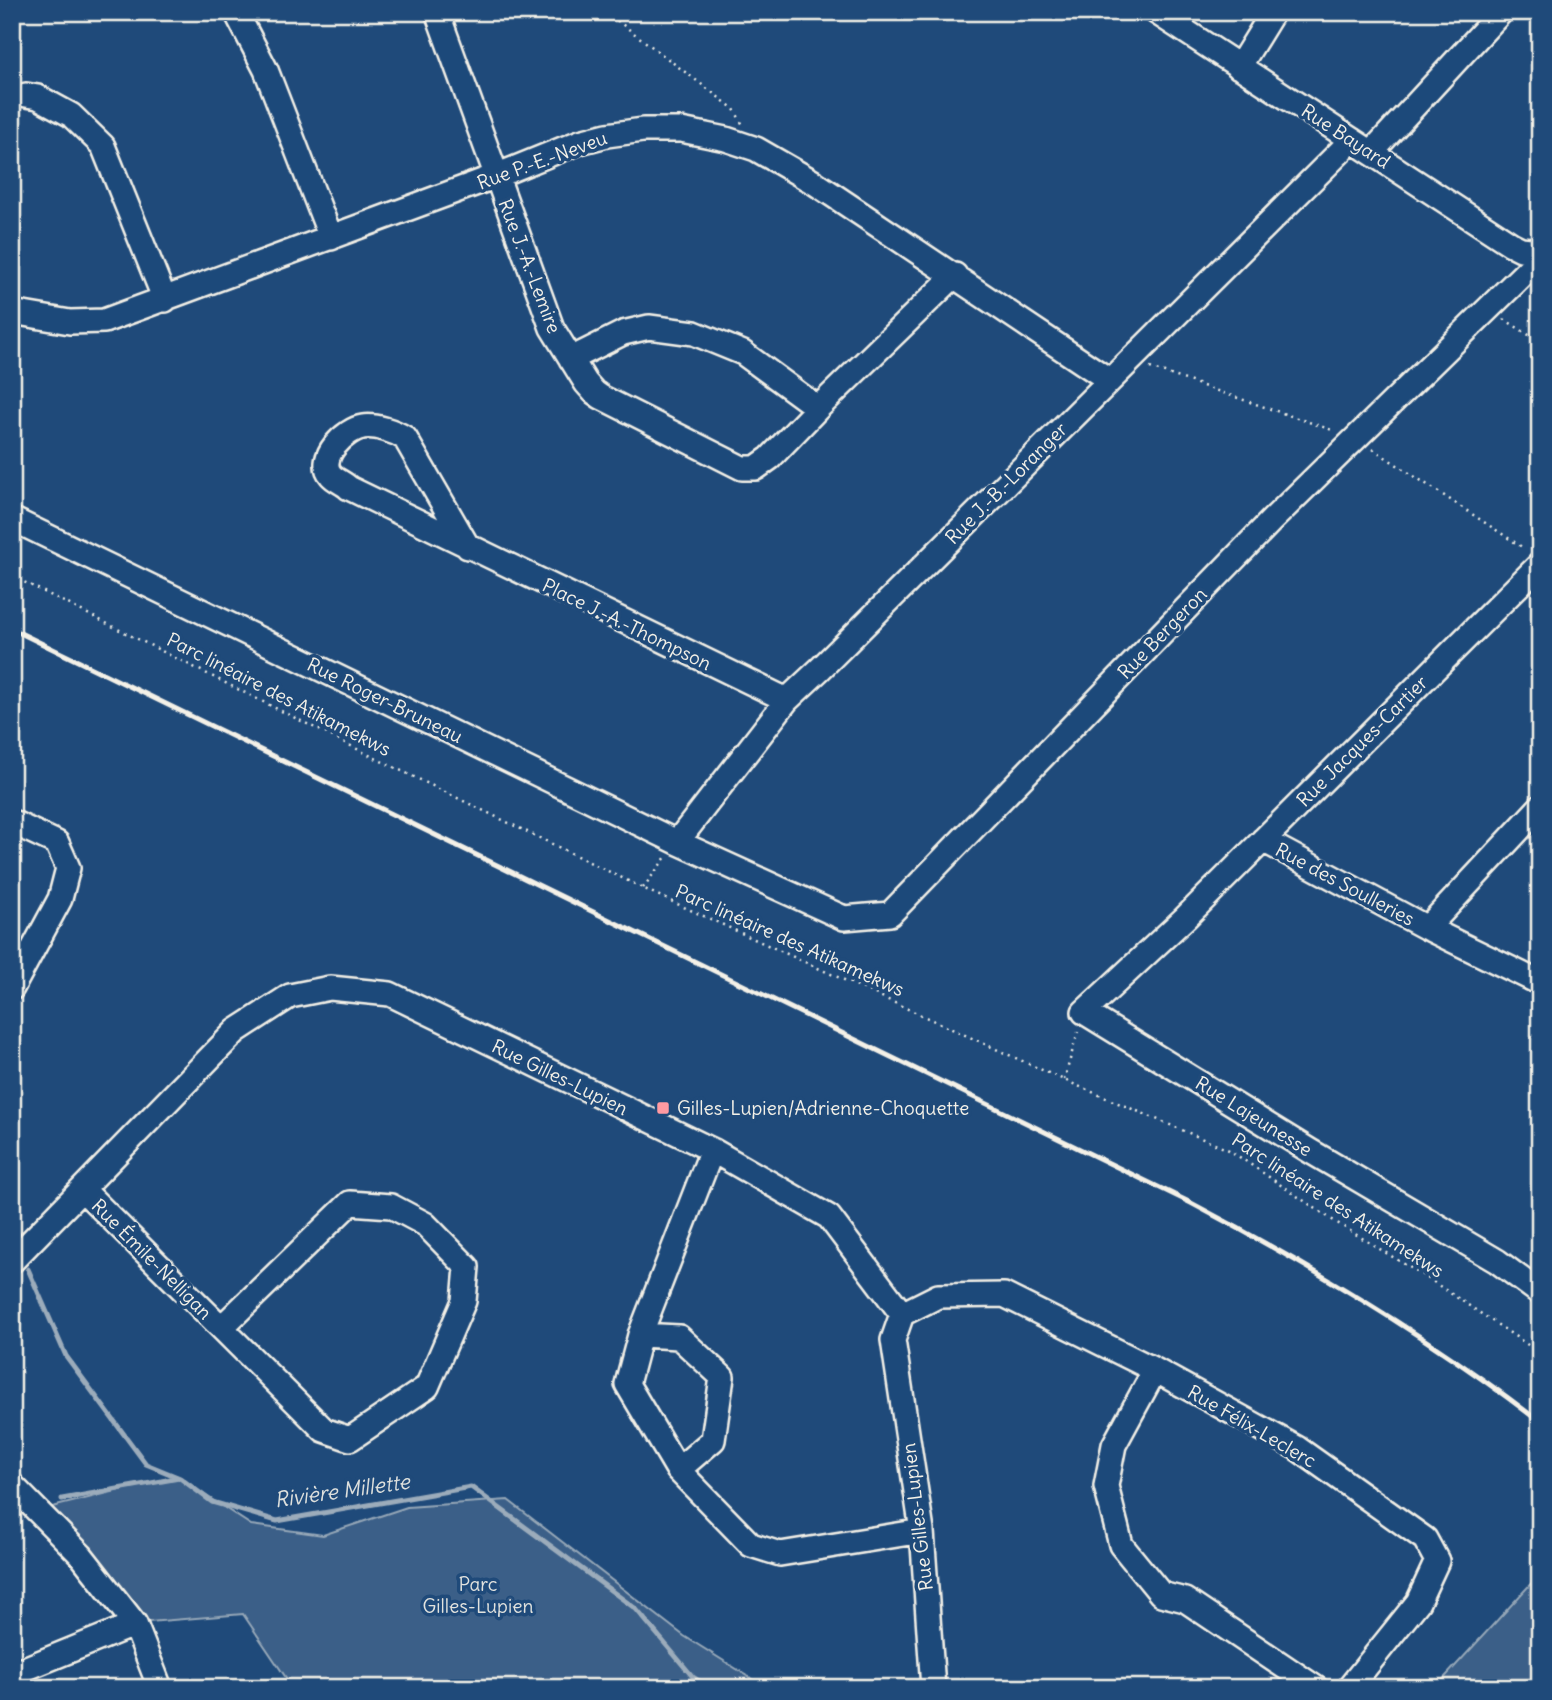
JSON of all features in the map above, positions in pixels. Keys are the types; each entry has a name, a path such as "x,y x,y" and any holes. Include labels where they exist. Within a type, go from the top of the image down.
{"street":[{"path":"236,12 266,70 331,238"},
{"name":"Rue J.-A.-Lemire","path":"437,12 552,328 571,359 594,392 742,468 756,468 770,458 955,275"},
{"name":"Rue Bayard","path":"1156,12 1511,244 1521,249 1540,251"},
{"path":"1239,67 1273,12"},
{"name":"Rue J.-B.-Loranger","path":"677,842 787,700 1109,380 1362,146 1501,12"},
{"path":"26,95 38,97 71,115 103,146 165,300"},
{"name":"Rue P.-E.-Neveu","path":"12,312 70,323 104,321 496,176 580,142 631,132 681,130 726,139 756,149 816,183 1109,380"},
{"name":"Rue Bergeron","path":"759,879 844,918 890,914 1272,520 1540,258"},
{"path":"571,359 624,333 649,327 694,333 743,353 818,408"},
{"name":"Place J.-A.-Thompson","path":"468,547 405,438 398,433 373,426 359,427 335,445 328,455 326,465 331,477 349,488 468,547 787,700"},
{"name":"Rue Roger-Bruneau","path":"12,519 677,842 759,879"},
{"name":"Rue Jacques-Cartier","path":"1084,1012 1185,918 1540,564"},
{"path":"1427,928 1540,807"},
{"path":"12,822 57,843 68,868 60,899 12,988"},
{"name":"Rue des Soulleries","path":"1263,840 1427,928 1540,983"},
{"name":"Rue Gilles-Lupien","path":"12,1262 236,1031 290,996 330,988 390,994 712,1150 829,1217 902,1314 893,1340 922,1531 933,1688"},
{"name":"Rue Lajeunesse","path":"1084,1012 1322,1158 1497,1261 1540,1293"},
{"path":"712,1150 640,1335 627,1384 678,1470 751,1545 780,1554 922,1531"},
{"name":"Rue Émile-Nelligan","path":"83,1190 324,1430 350,1438 427,1387 464,1301 467,1267 425,1224 391,1206 350,1203 222,1327"},
{"name":"Rue Félix-Leclerc","path":"902,1314 939,1296 1004,1295 1155,1370 1297,1447 1425,1539 1437,1561 1418,1602 1349,1688"},
{"path":"640,1335 679,1337 722,1377 713,1440 678,1470"},
{"path":"1155,1370 1114,1444 1106,1486 1121,1545 1161,1594 1185,1600 1316,1688"},
{"path":"12,1485 81,1555 135,1624 160,1688"},
{"path":"12,1674 135,1624"}],"path":[{"path":"606,12 734,109 756,149"},
{"path":"1488,309 1540,342"},
{"name":"Parc linéaire des Atikamekws","path":"12,576 373,757 643,888 1064,1080 1229,1150 1540,1353"},
{"path":"643,888 677,842"},
{"path":"1064,1080 1084,1012"}],"green space":[{"name":"Parc Gilles-Lupien","path":"176,1476 251,1525 323,1535 407,1507 508,1500 684,1636 767,1688 293,1688 243,1614 137,1623 40,1510"},
{"path":"1537,1577 1540,1578 1540,1688 1435,1688"}],"waterway":[{"name":"Rivière Millette","path":"28,1269 66,1356 146,1464 180,1478 212,1502 277,1521 471,1487 636,1609 693,1677 710,1688"},
{"path":"62,1499 179,1478"}],"railway":[{"path":"12,629 1191,1203 1282,1252 1370,1305 1456,1361 1540,1422"}],"place":[{"name":"Gilles-Lupien/Adrienne-Choquette","path":"663,1108"}]}
